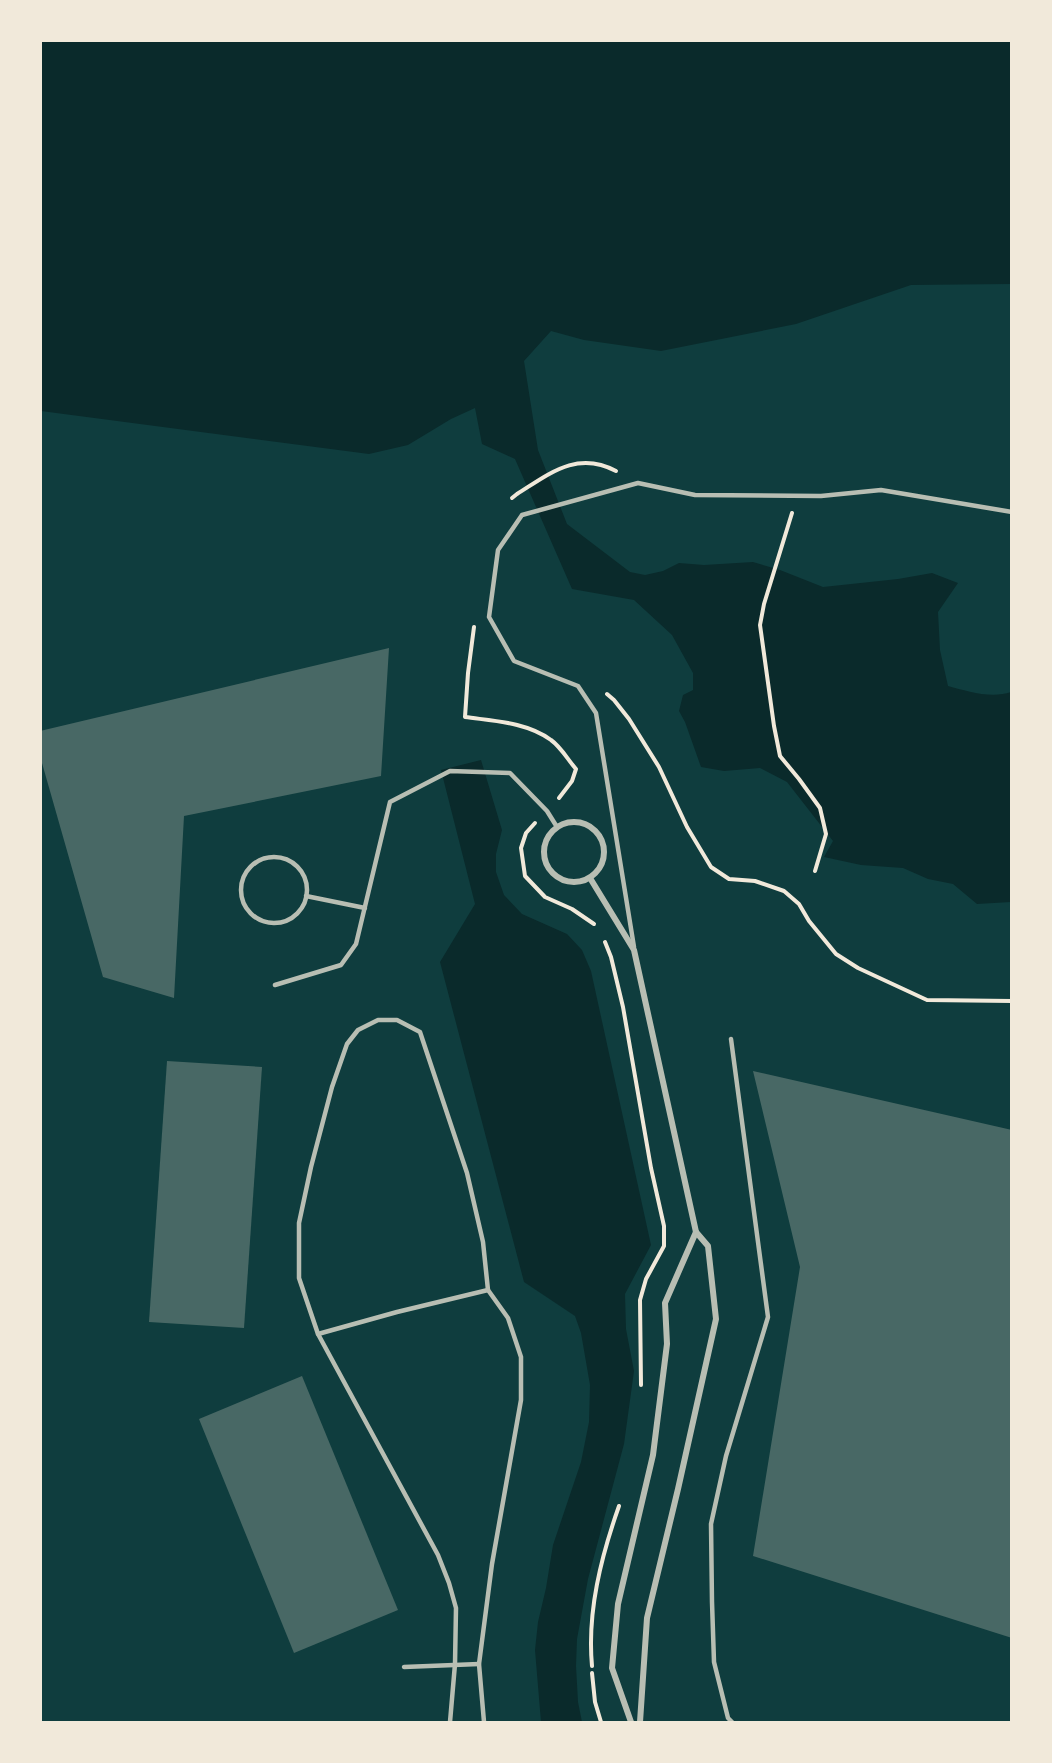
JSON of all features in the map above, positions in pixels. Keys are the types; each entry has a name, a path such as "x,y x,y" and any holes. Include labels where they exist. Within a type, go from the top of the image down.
{"street":[{"path":"570,822 579,822 597,831 605,849 604,859 601,868 590,878 576,883 565,881 556,877 549,869 544,849 552,831 557,827 570,822"},
{"path":"590,878 634,950 696,1232 708,1246 716,1319 647,1618 640,1722"},
{"path":"631,1722 612,1668 618,1604 653,1455 667,1344 665,1303 696,1232"}],"lane":[{"path":"634,950 596,714 578,686 514,661 489,617 498,550 522,515 638,483 695,495 821,496 881,490 1011,512"},
{"path":"275,986 341,965 356,944 390,802 450,771 510,773 547,811 557,827"},
{"path":"270,857 280,858 298,867 307,886 306,896 296,914 286,921 264,922 254,917 246,908 241,886 244,875 251,866 270,857"},
{"path":"306,896 365,908"},
{"path":"450,1722 455,1664 456,1608 449,1583 438,1555 318,1334 299,1278 299,1223 332,1087 347,1044 358,1030 378,1020 397,1020 420,1032 467,1173 483,1242 488,1290 508,1318 521,1357 521,1400 492,1564 478,1664 484,1722"},
{"path":"731,1039 768,1317 726,1456 711,1524 714,1662 728,1718 732,1722"},
{"path":"318,1334 488,1290"},
{"path":"404,1667 478,1664"}],"path":[{"path":"510,500 562,466 586,462 606,466 638,483"},
{"path":"786,532 764,604 760,625 780,756 800,778 820,808 826,834 815,871"},
{"path":"475,616 465,717 507,723 529,729 552,740 576,769 572,781 526,833 521,848 525,876 545,897 572,909 599,927"},
{"path":"578,686 600,688 614,699 659,767 687,826 711,867 729,879 755,881 784,891 799,904 809,921 836,954 858,968 927,1000 1011,1001"},
{"path":"603,937 611,957 623,1007 651,1168 664,1226 664,1246 646,1279 640,1300 641,1394"},
{"path":"601,1722 594,1702 592,1678 592,1612 601,1565 621,1501"}],"water":[{"path":"41,41 1011,41 1011,284 911,285 796,324 661,351 584,340 551,331 524,361 538,450 567,524 630,572 645,575 663,571 679,563 704,565 753,562 823,587 932,573 958,583 938,612 940,650 948,686 995,695 1011,692 1011,902 977,904 953,884 928,879 903,868 861,865 824,857 833,841 787,782 760,768 724,771 701,767 679,711 683,695 693,690 693,673 672,635 634,600 572,589 515,459 482,444 475,408 451,419 408,445 369,454 41,411"},
{"path":"481,760 502,830 496,854 496,872 504,895 522,914 567,934 582,950 591,971 651,1245 625,1294 626,1329 634,1371 624,1444 588,1579 577,1639 578,1702 582,1722 541,1722 535,1650 553,1545 581,1462 589,1422 590,1385 581,1333 575,1316 524,1282 440,962 475,904 441,770"}],"building":[{"path":"389,648 381,776 184,816 174,998 103,977 40,756 40,731"},
{"path":"167,1061 262,1067 244,1328 149,1322"},
{"path":"753,1071 1012,1130 1012,1638 753,1556 800,1267"},
{"path":"302,1376 398,1610 294,1653 199,1419"}]}
